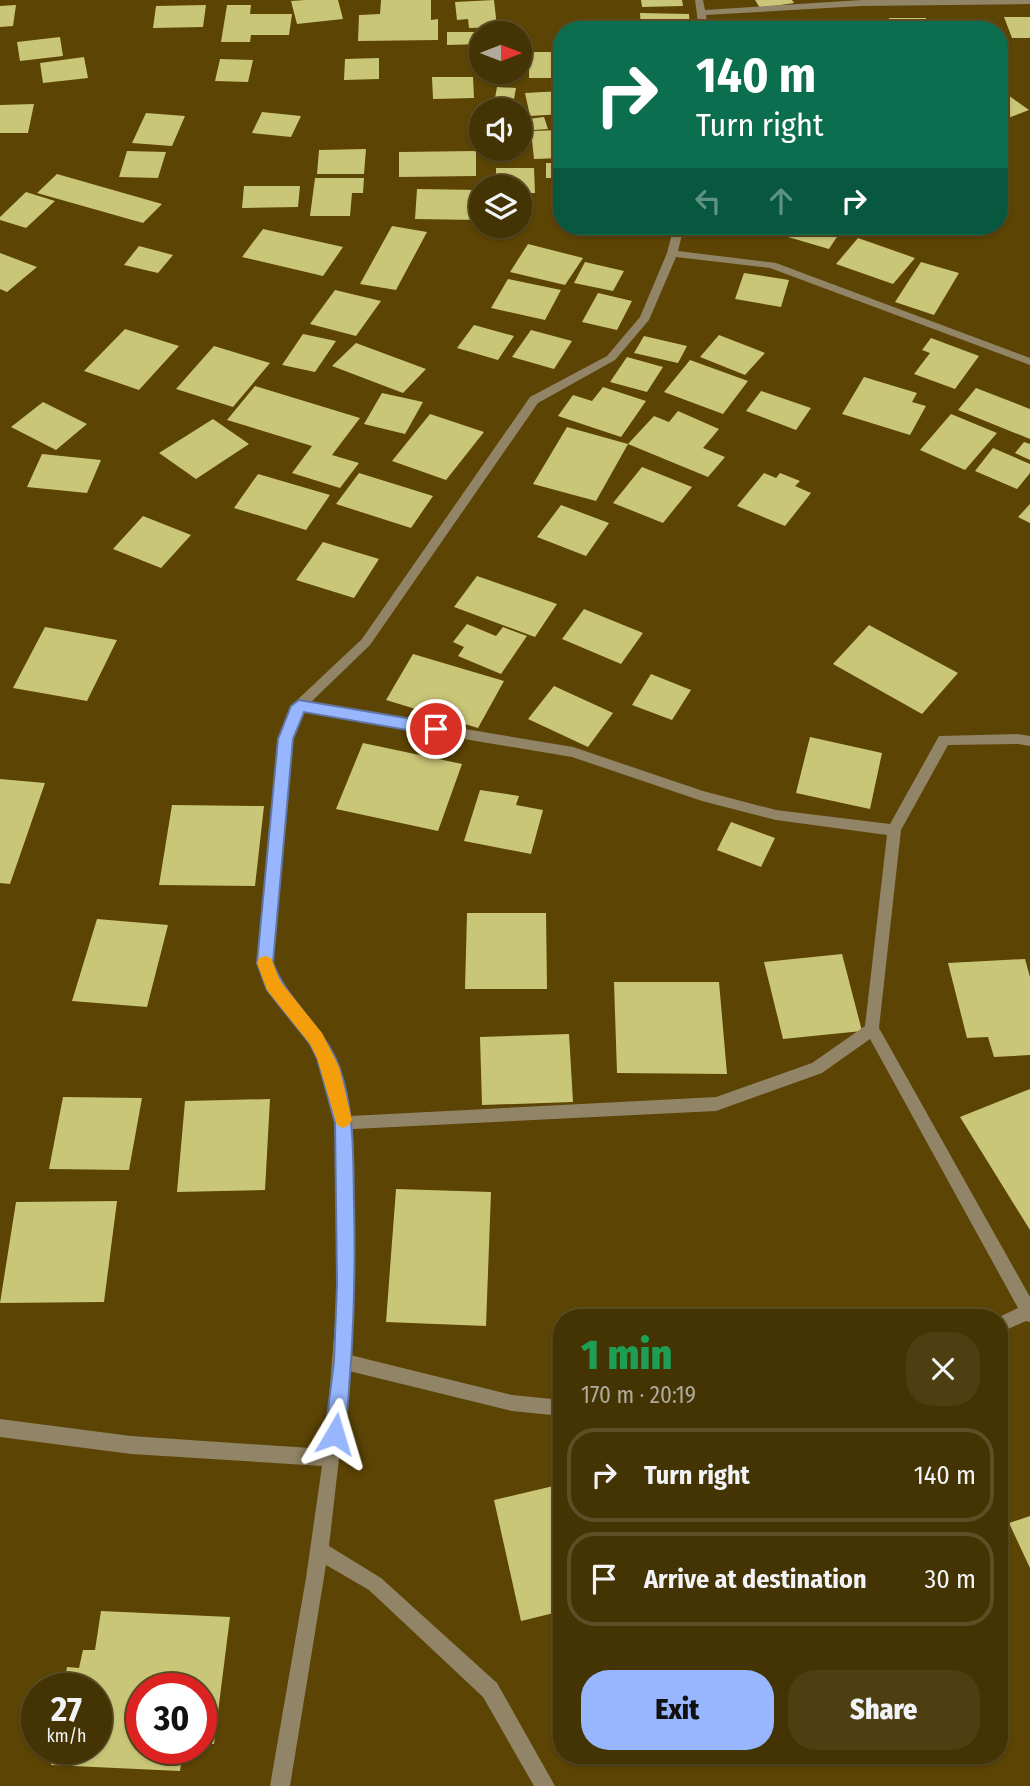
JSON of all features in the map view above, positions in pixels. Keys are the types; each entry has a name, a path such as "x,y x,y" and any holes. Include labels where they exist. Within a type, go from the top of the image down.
{"street":[{"path":"699,0 703,21"},
{"path":"702,13 862,4 1030,1"},
{"path":"280,1786 332,1458 343,1361 346,1284 344,1123 330,1067 321,1048 273,985 265,963 285,739 299,706 366,642 534,400 611,358 645,318 677,235"},
{"path":"672,253 772,265 1030,362"},
{"path":"299,706 573,752 702,796 776,816 894,830"},
{"path":"1008,1321 1029,1312 872,1029 894,830 944,740 1018,738 1030,741"},
{"path":"344,1123 716,1104 817,1068 872,1029"},
{"path":"343,1361 512,1403 553,1407"},
{"path":"0,1428 131,1445 332,1458"},
{"path":"319,1550 374,1584 490,1690 545,1786"}],"building":[{"path":"338,0 343,19 297,24 291,1"},
{"path":"381,0 431,0 431,20 438,19 438,40 358,41 359,15 380,14"},
{"path":"494,0 496,21 469,21 469,28 468,19 457,20 455,2"},
{"path":"641,0 682,0 683,6 642,7"},
{"path":"755,0 792,0 794,3 760,8"},
{"path":"16,5 13,26 0,27 0,6"},
{"path":"206,5 203,27 153,28 156,6"},
{"path":"227,5 251,5 250,14 292,14 289,35 251,35 250,42 221,42"},
{"path":"640,13 689,14 689,21 640,21"},
{"path":"1004,17 1030,17 1030,38 1012,38 1008,21"},
{"path":"889,18 926,18 927,21 890,21"},
{"path":"447,32 469,32 469,44 447,45"},
{"path":"60,37 63,56 20,61 17,42"},
{"path":"532,52 553,52 553,78 532,78"},
{"path":"84,57 88,78 43,83 40,63"},
{"path":"379,58 379,79 344,80 345,59"},
{"path":"220,59 253,60 248,82 215,81"},
{"path":"432,77 469,77 469,84 473,84 474,98 433,99"},
{"path":"497,87 516,88 514,98 495,98"},
{"path":"553,91 553,115 532,116 532,98 526,98 525,93"},
{"path":"1008,95 1029,110 1008,118"},
{"path":"34,104 28,133 0,133 0,105"},
{"path":"262,112 301,116 291,137 252,133"},
{"path":"146,113 185,116 172,146 132,143"},
{"path":"544,117 548,129 532,130 532,118"},
{"path":"553,130 553,158 534,159 532,131"},
{"path":"366,149 364,174 317,174 319,150"},
{"path":"127,151 166,152 158,178 119,177"},
{"path":"469,151 469,161 476,161 476,175 399,177 399,152"},
{"path":"546,163 553,163 553,178 546,178"},
{"path":"496,168 534,168 535,193 532,193 532,175 496,175"},
{"path":"57,174 162,204 143,223 37,193"},
{"path":"315,178 364,178 363,193 352,193 350,216 310,216"},
{"path":"244,186 300,186 298,207 242,208"},
{"path":"417,189 469,190 469,220 415,219"},
{"path":"26,192 55,201 26,228 0,220 0,217"},
{"path":"392,226 427,232 396,290 360,284"},
{"path":"263,229 343,247 323,276 242,257"},
{"path":"789,235 838,235 829,249 788,237"},
{"path":"858,238 915,258 893,284 836,264"},
{"path":"528,244 583,258 565,285 510,272"},
{"path":"139,246 173,255 158,273 124,265"},
{"path":"0,253 37,267 7,292 0,289"},
{"path":"585,262 624,271 613,291 574,283"},
{"path":"921,262 959,273 934,315 895,302"},
{"path":"744,273 789,280 781,307 735,299"},
{"path":"508,279 561,290 545,320 491,308"},
{"path":"335,290 381,301 356,336 310,324"},
{"path":"598,293 632,301 617,330 582,322"},
{"path":"474,325 514,336 498,360 457,348"},
{"path":"125,329 179,346 139,390 84,371"},
{"path":"531,330 572,341 554,369 512,357"},
{"path":"303,334 336,341 315,372 282,365"},
{"path":"719,335 765,353 745,375 700,357"},
{"path":"644,336 687,346 678,363 634,353"},
{"path":"931,338 979,356 955,389 914,374 930,353 922,350"},
{"path":"356,343 426,369 403,393 332,366"},
{"path":"214,346 270,363 233,407 176,389"},
{"path":"627,357 663,367 647,392 610,382"},
{"path":"690,360 748,381 723,414 664,392"},
{"path":"864,377 917,393 912,402 926,406 910,435 842,414"},
{"path":"255,386 360,418 332,455 359,463 340,488 292,473 312,446 227,420"},
{"path":"603,387 646,401 621,437 558,416 573,395 592,401"},
{"path":"976,388 1030,409 1030,439 958,410"},
{"path":"761,391 811,408 796,430 746,411"},
{"path":"382,393 423,402 405,434 364,424"},
{"path":"43,402 87,424 56,450 11,427"},
{"path":"678,411 719,429 703,448 725,457 708,477 628,444 654,416 669,422"},
{"path":"430,414 484,432 446,480 392,461"},
{"path":"951,414 997,433 965,470 920,450"},
{"path":"213,419 249,444 196,479 159,453"},
{"path":"567,427 628,444 596,501 533,484"},
{"path":"1024,442 1030,444 1030,460 1015,453"},
{"path":"993,448 1030,464 1030,473 1017,489 975,471"},
{"path":"42,454 101,460 87,493 27,487"},
{"path":"642,467 692,487 663,523 613,503"},
{"path":"359,473 433,496 411,528 336,504"},
{"path":"764,473 776,478 780,473 800,481 795,486 811,493 785,526 737,506"},
{"path":"258,474 330,495 306,530 234,508"},
{"path":"1030,504 1030,523 1018,517"},
{"path":"561,505 609,523 586,556 537,537"},
{"path":"143,516 191,535 161,568 113,549"},
{"path":"323,542 379,559 354,598 296,580"},
{"path":"477,576 557,604 535,637 454,607"},
{"path":"584,609 643,633 621,664 562,639"},
{"path":"467,624 496,636 503,627 527,636 501,674 458,656 464,647 453,642"},
{"path":"869,625 958,673 922,714 833,664"},
{"path":"45,627 117,640 87,701 13,688"},
{"path":"413,654 504,681 478,728 386,700"},
{"path":"651,674 691,690 672,720 632,705"},
{"path":"554,686 613,713 588,747 528,719"},
{"path":"810,737 882,753 870,809 796,793"},
{"path":"363,743 462,764 438,831 336,809"},
{"path":"0,779 45,783 10,884 0,883"},
{"path":"480,790 519,796 516,805 543,810 531,854 464,841"},
{"path":"172,805 264,806 255,886 159,885"},
{"path":"731,822 775,838 761,867 717,850"},
{"path":"467,913 546,913 547,989 465,989"},
{"path":"97,919 168,925 147,1007 72,1001"},
{"path":"842,954 862,1031 783,1039 764,962"},
{"path":"1025,959 1030,977 1030,1055 994,1057 988,1037 967,1038 948,963"},
{"path":"614,982 719,982 727,1074 617,1073"},
{"path":"569,1034 573,1102 482,1105 480,1037"},
{"path":"1030,1089 1030,1230 960,1117"},
{"path":"63,1097 142,1098 129,1170 49,1169"},
{"path":"270,1099 265,1190 177,1192 185,1101"},
{"path":"396,1189 491,1192 486,1326 386,1322"},
{"path":"117,1201 104,1302 0,1303 16,1202"},
{"path":"553,1486 553,1613 521,1621 494,1500"},
{"path":"1030,1516 1030,1568 1009,1523"},
{"path":"101,1611 230,1617 217,1720 217,1673 126,1673 126,1764 181,1764 180,1771 51,1765 112,1764 112,1673 66,1673 67,1667 79,1668 83,1650 95,1650"}],"slow traffic":[{"path":"265,963 273,985 316,1038 323,1052 330,1067 343,1120"}],"route":[{"path":"335,1434 343,1361 346,1284 344,1123 330,1067 323,1052 316,1038 273,985 265,963 285,739 299,706 436,729"}]}
